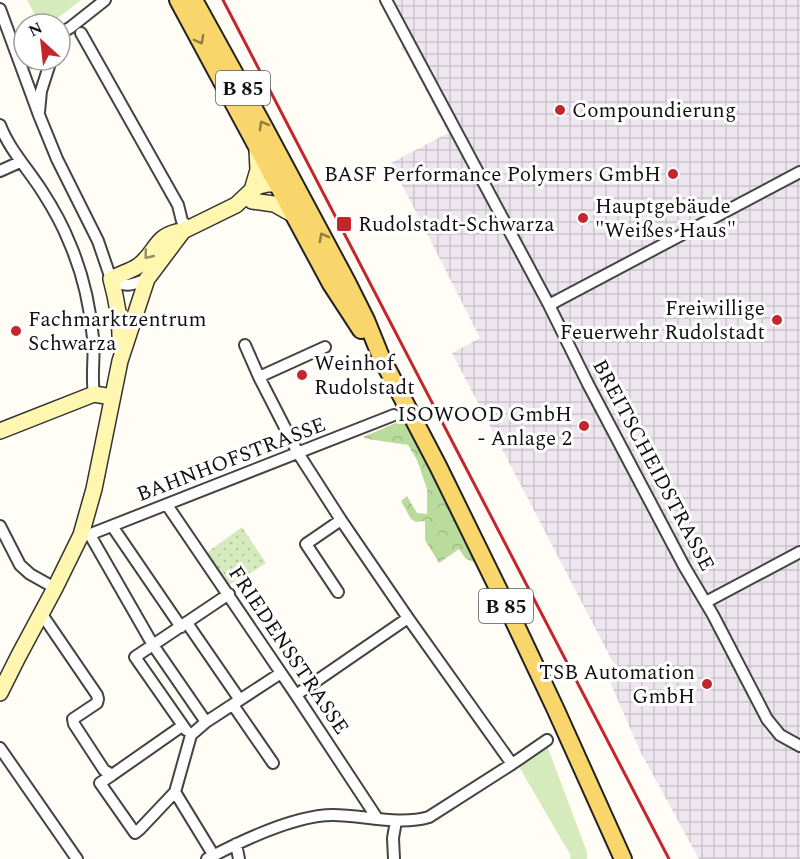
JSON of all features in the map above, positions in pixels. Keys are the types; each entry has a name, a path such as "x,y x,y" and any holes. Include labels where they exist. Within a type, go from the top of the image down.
{"main road":[{"name":"B 85","path":"178,0 257,149 284,180 292,214 331,284 358,327 381,357"},
{"name":"B 85","path":"194,0 284,180 347,282 366,320 381,357 438,466 531,658 623,859"}],"street":[{"path":"72,34 105,0"},
{"name":"BREITSCHEIDSTRASSE","path":"386,0 549,305 679,557 706,602 767,719 780,735 800,746"},
{"path":"0,9 12,34"},
{"path":"72,31 76,30"},
{"path":"76,30 178,205 186,229"},
{"path":"27,72 39,115 57,159 98,241 111,279 121,327 120,362"},
{"path":"39,115 41,91 47,72"},
{"path":"0,125 20,162 42,191 70,243 87,300 93,340 94,394"},
{"path":"252,195 258,170 257,149"},
{"path":"0,171 20,162"},
{"path":"549,305 800,171"},
{"path":"111,279 137,267 166,235 186,229 236,206 263,185 284,180"},
{"path":"252,195 292,214"},
{"path":"0,693 85,535 120,362 147,279 186,229"},
{"path":"111,279 124,286 147,279"},
{"path":"245,345 298,453 408,618 512,764"},
{"path":"259,377 325,347"},
{"path":"0,431 94,394 112,396"},
{"name":"BAHNHOFSTRASSE","path":"85,535 394,415"},
{"name":"FRIEDENSSTRASSE","path":"167,505 229,594 377,818"},
{"path":"338,592 306,544 341,520"},
{"path":"0,526 20,565 30,574 55,588"},
{"path":"112,526 184,625 273,763"},
{"path":"85,535 153,645 206,722"},
{"path":"706,602 800,552"},
{"path":"191,735 182,726 135,657 229,594"},
{"path":"41,614 97,695 97,703 73,720 104,770 112,775"},
{"path":"296,695 408,618"},
{"path":"182,726 100,783 135,833 175,792 191,735 206,722 281,673"},
{"path":"175,792 211,857 236,844 293,821 330,815 417,821 429,817 547,740"},
{"path":"0,748 77,859"},
{"path":"394,859 393,838 396,820"},
{"path":"236,844 239,859"}],"shaded area":[{"path":"393,0 800,0 800,859 699,859 640,751 607,675 617,670 452,353 480,338 391,163 448,133 406,53 402,50 404,23"}],"green space":[{"path":"27,0 81,0 66,12 34,12"},
{"path":"403,420 476,563 466,559 459,549 439,563 425,540 425,521 416,522 411,519 401,501 407,496 417,513 427,514 427,489 417,460 408,445 363,437"},
{"path":"242,527 266,563 228,585 205,554"},
{"path":"546,743 587,852 587,859 570,859 571,856 518,765"}],"railway":[{"path":"223,0 669,859"}],"place":[{"name":"Compoundierung","path":"560,110"},
{"name":"BASF Performance Polymers GmbH","path":"673,174"},
{"name":"Hauptgebäude \"Weißes Haus\"","path":"583,218"},
{"name":"Rudolstadt-Schwarza","path":"344,224"},
{"name":"Freiwillige Feuerwehr Rudolstadt","path":"777,320"},
{"name":"Fachmarktzentrum Schwarza","path":"16,331"},
{"name":"Weinhof Rudolstadt","path":"302,375"},
{"name":"ISOWOOD GmbH - Anlage 2","path":"584,426"},
{"name":"TSB Automation GmbH","path":"707,684"}]}
